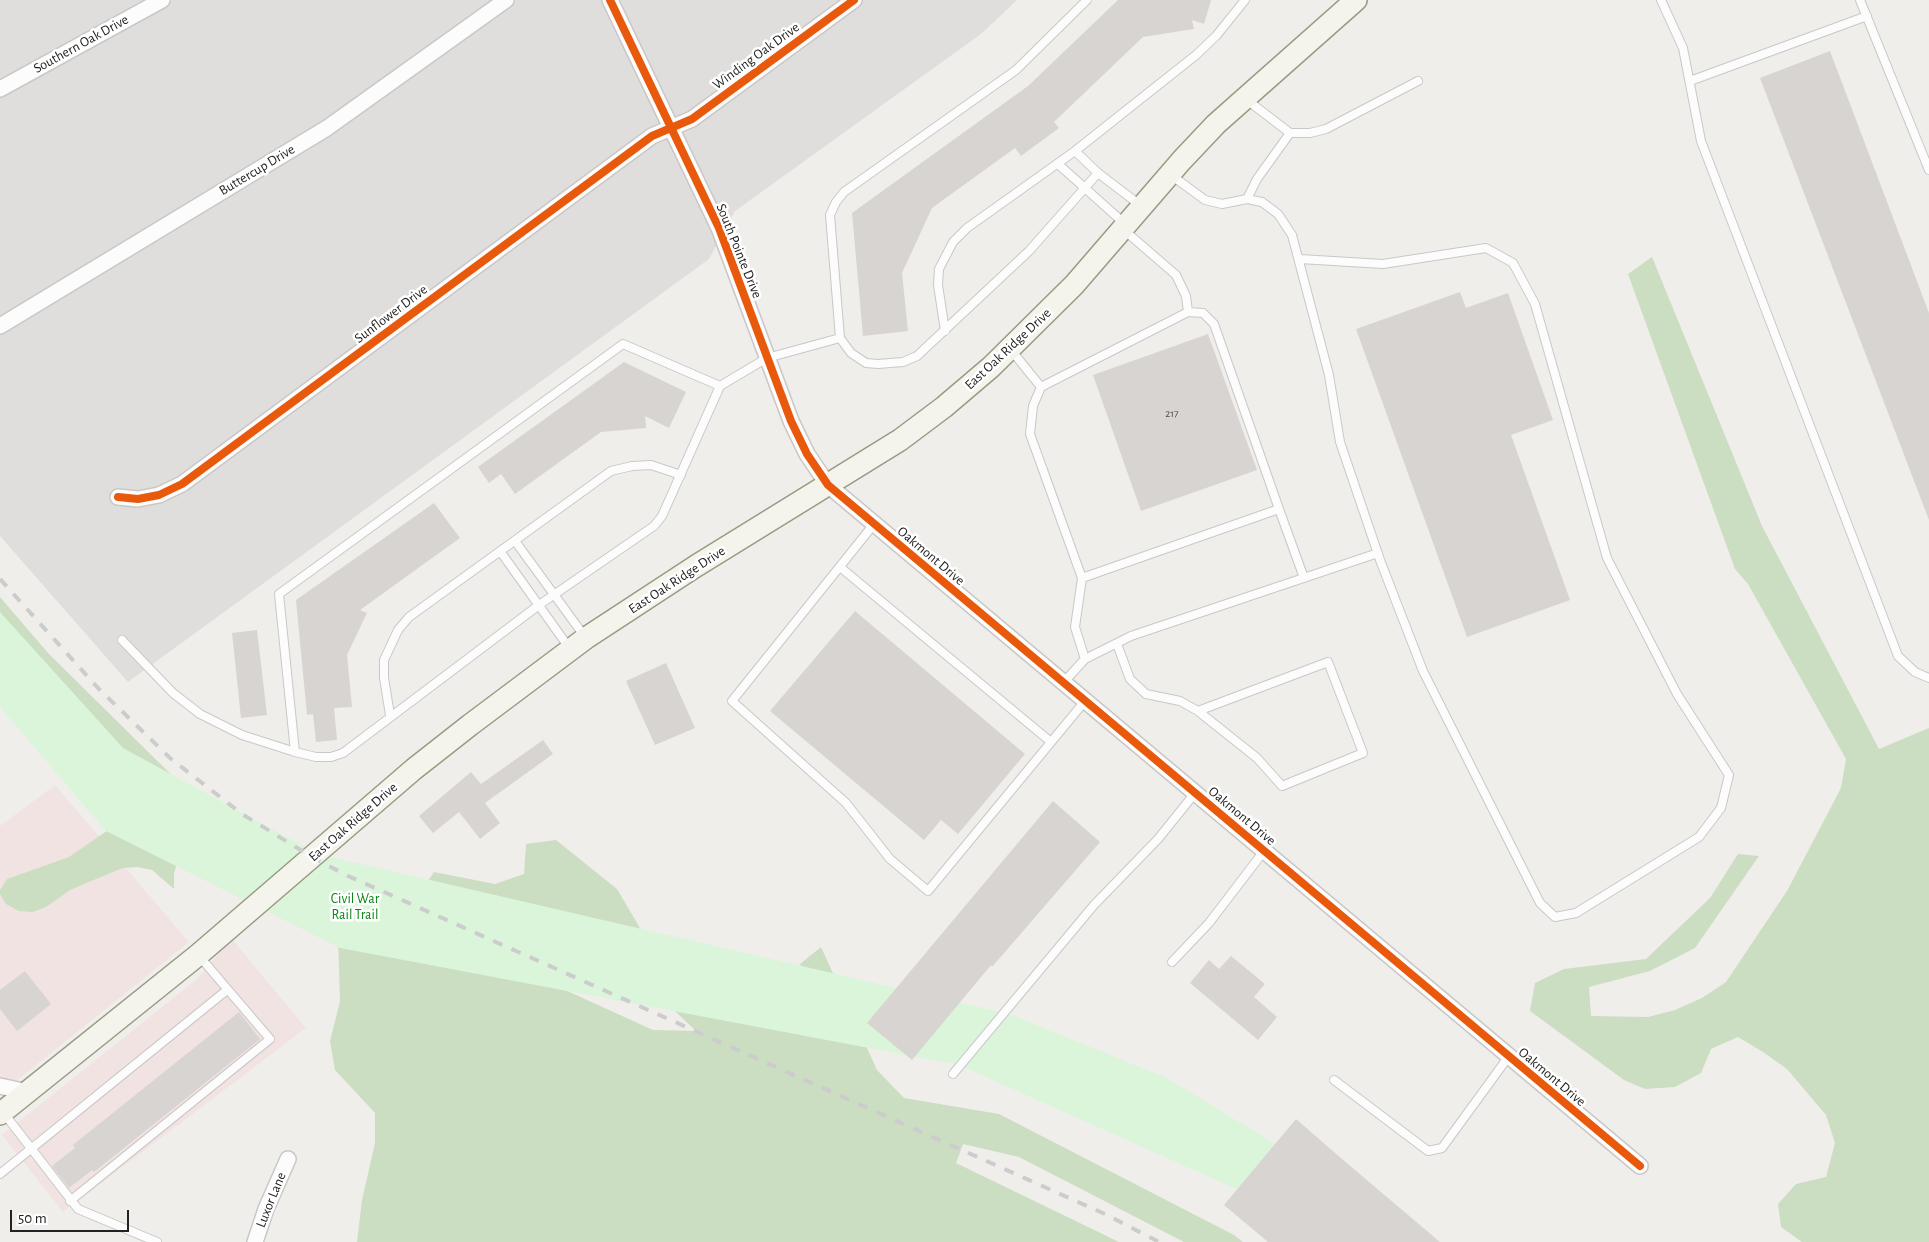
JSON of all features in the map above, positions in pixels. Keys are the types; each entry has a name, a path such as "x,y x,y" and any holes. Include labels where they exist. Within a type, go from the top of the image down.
{"main road":[{"name":"East Oak Ridge Drive","path":"1330,24 1344,0"},
{"name":"East Oak Ridge Drive","path":"1,1113 198,955 414,769 578,644 696,566 900,440 944,407 1010,350 1074,285 1216,124 1356,0"}],"street":[{"name":"Southern Oak Drive","path":"0,88 162,0"},
{"name":"Buttercup Drive","path":"0,326 327,128 506,0"},
{"name":"South Pointe Drive","path":"610,0 718,228 791,421 807,454 828,485"},
{"name":"Winding Oak Drive","path":"670,128 692,118 854,0"},
{"name":"Sunflower Drive","path":"118,497 138,499 159,495 182,484 652,136 670,128"},
{"name":"Oakmont Drive","path":"828,485 1640,1166"},
{"path":"0,1086 28,1092"},
{"name":"Luxor Lane","path":"255,1242 288,1159"}],"lane":[{"path":"1087,0 1016,70 844,192 836,202 830,215 840,338 851,353 866,362 878,364 903,362 917,356 1029,251 1098,172"},
{"path":"945,331 938,285 939,269 953,242 967,228 1075,151 1196,54 1216,36 1245,0"},
{"path":"1661,0 1683,48 1701,141 1898,656 1915,672 1929,678"},
{"path":"1860,0 1929,170"},
{"path":"1690,80 1867,16"},
{"path":"1244,98 1290,133 1310,133 1326,129 1418,81"},
{"path":"1247,199 1257,179 1290,133"},
{"path":"1075,151 1098,172 1142,206"},
{"path":"1058,164 1176,275 1186,296 1188,312"},
{"path":"1170,174 1205,200 1222,204 1247,199 1262,202 1278,214 1292,235 1300,259 1329,375 1340,442 1378,553 1422,671 1540,903 1556,917 1576,913 1699,837 1721,808 1729,775 1677,694 1606,558 1535,304 1513,263 1486,248 1383,264 1300,259"},
{"path":"1085,659 1075,627 1082,578 1030,434 1033,406 1041,387 1188,312 1203,313 1214,324 1304,578"},
{"path":"122,640 173,693 200,714 242,735 295,752 316,757 331,757 343,753 390,715 538,605 654,526 662,516 720,386 767,358 840,338"},
{"path":"295,752 279,594 623,344 720,386"},
{"path":"1010,350 1041,387"},
{"path":"390,715 384,678 384,660 398,630 409,617 611,470 651,465 680,475"},
{"path":"1082,578 1279,509"},
{"path":"874,524 732,701 846,803 890,859 898,866 928,890 1085,701"},
{"path":"515,541 554,594 578,644"},
{"path":"500,551 538,605 578,644"},
{"path":"1064,683 1085,659 1131,636 1378,553"},
{"path":"840,567 1051,742"},
{"path":"1117,644 1130,679 1146,694 1180,701 1198,711 1257,758 1282,786 1363,753 1328,662 1198,711"},
{"path":"953,1074 1094,905 1158,839 1195,794"},
{"path":"1172,962 1214,916 1264,851"},
{"path":"70,1201 270,1039 198,955"},
{"path":"0,1174 228,990"},
{"path":"1334,1080 1428,1152 1442,1148 1509,1056"},
{"path":"1,1113 78,1209 156,1242"}],"shaded area":[{"path":"0,0 1017,0 981,34 735,211 709,259 128,682 0,536"},
{"path":"55,785 189,942 0,1094 0,826"},
{"path":"231,938 306,1028 63,1212 2,1135 196,980"}],"green space":[{"path":"1652,257 1762,526 1879,749 1929,728 1929,1242 1802,1242 1781,1227 1778,1204 1796,1184 1826,1177 1835,1143 1826,1115 1787,1069 1738,1037 1711,1049 1701,1073 1675,1087 1645,1089 1624,1080 1530,1011 1535,983 1564,969 1646,959 1710,898 1738,854 1759,856 1695,948 1650,971 1589,987 1591,1016 1648,1017 1675,1010 1702,998 1726,982 1787,891 1841,788 1846,759 1748,584 1735,569 1628,274"},
{"path":"0,597 48,653 206,809 178,860 174,874 174,889 152,870 137,867 123,868 70,890 46,907 33,912 19,911 6,904 0,894 0,890 7,879 69,857 137,810 0,655"},
{"name":"Civil War Rail Trail","path":"0,612 123,748 318,854 1009,1014 1167,1078 1398,1219 1290,1213 959,1065 340,948 106,831 0,707"},
{"path":"556,840 617,889 663,967 810,990 800,964 821,947 877,1070 904,1098 999,1114 1234,1235 1243,1242 1184,1242 1019,1157 963,1144 956,1163 1119,1242 357,1242 362,1200 375,1143 375,1113 335,1070 330,1041 340,1001 338,939 387,909 653,1030 696,1031 676,1012 435,911 424,887 434,872 495,884 524,874 526,844"}],"building":[{"path":"1118,0 1211,0 1204,24 1192,20 1194,29 1143,37 1054,122 1059,128 1021,156 1015,148 932,208 902,273 908,331 863,336 852,213 1028,86"},
{"path":"1830,51 1929,313 1929,520 1760,78"},
{"path":"1460,292 1466,308 1508,293 1553,420 1511,435 1570,600 1467,637 1356,329"},
{"path":"1208,334 1257,470 1141,511 1093,375"},
{"path":"624,362 686,392 669,428 645,416 646,428 601,432 515,494 501,474 489,483 478,467"},
{"path":"434,503 460,538 360,610 367,613 347,655 352,707 334,708 337,740 316,742 313,714 307,715 296,600"},
{"path":"855,611 1025,754 958,834 941,820 924,840 770,711"},
{"path":"257,630 267,715 241,718 232,633"},
{"path":"666,663 695,728 655,745 626,681"},
{"path":"543,740 553,754 485,803 500,823 480,839 459,812 433,833 419,816 471,772 481,784"},
{"path":"1053,801 1100,842 992,967 991,965 912,1060 867,1023"},
{"path":"1231,956 1265,984 1254,997 1277,1017 1258,1040 1190,983 1209,960 1219,969"},
{"path":"25,971 51,1004 17,1031 0,1009 0,990"},
{"path":"239,1012 260,1039 94,1172 92,1170 69,1188 52,1166 75,1148 73,1145"},
{"path":"1296,1119 1440,1242 1268,1242 1224,1205"}],"railway":[{"path":"0,579 98,688 170,758 242,814 312,857 346,875 1105,1214 1159,1242"}],"cycle path":[{"path":"610,0 719,228 791,421 807,454 828,485 1640,1166"},
{"path":"118,497 138,499 159,495 182,484 652,136 692,119 854,0"}]}
